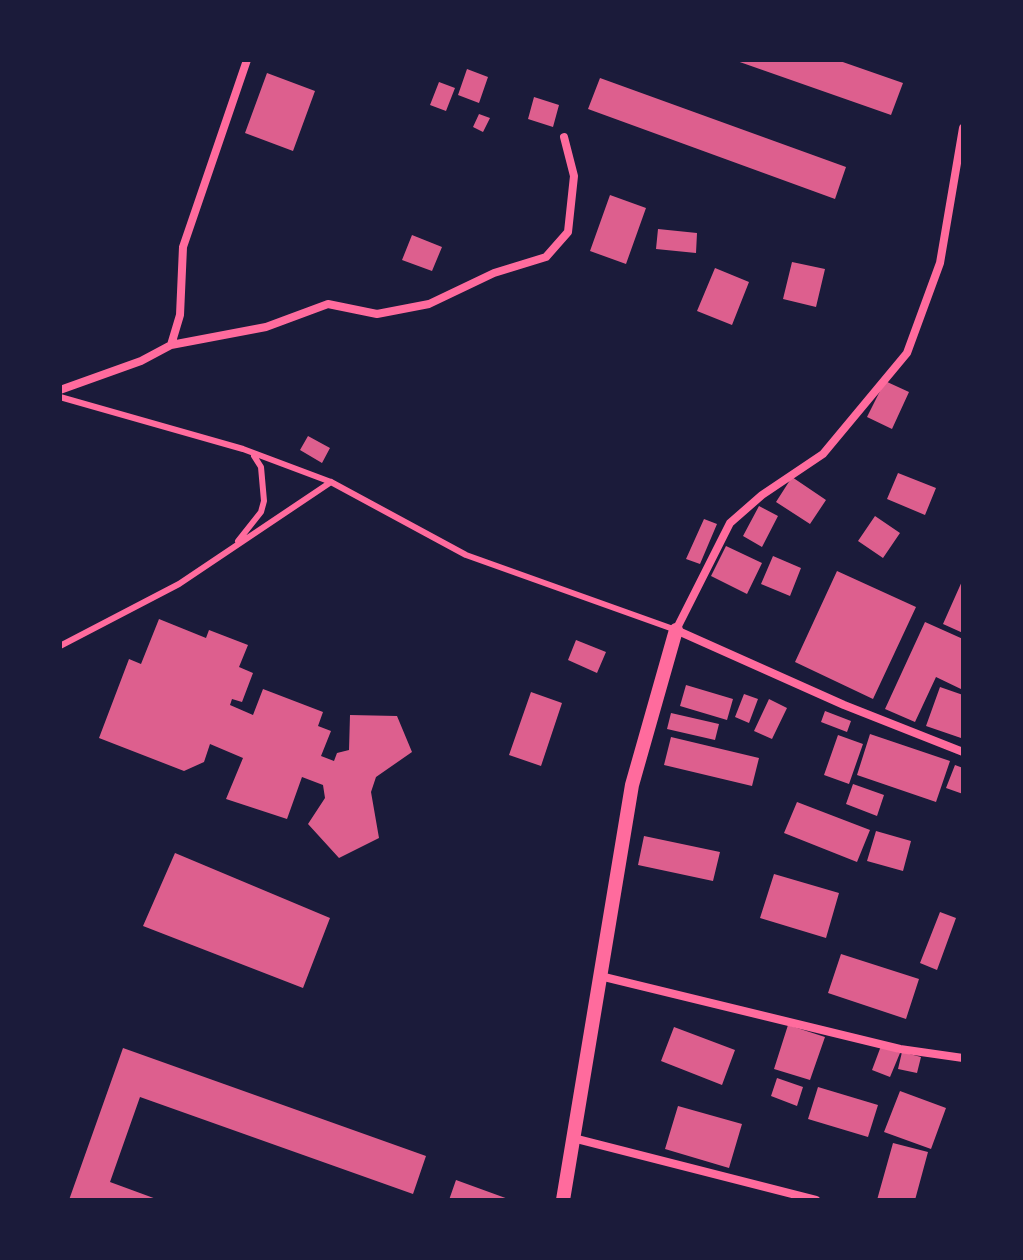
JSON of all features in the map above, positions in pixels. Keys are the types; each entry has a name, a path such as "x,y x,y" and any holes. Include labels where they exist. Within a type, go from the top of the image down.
{"street":[{"path":"171,345 180,315 183,247 247,60"},
{"path":"563,1200 632,785 676,630 730,523 762,495 823,454 907,353 940,263 963,128"},
{"path":"60,390 141,361 171,345 266,327 328,304 377,314 429,304 494,273 546,257 568,232 574,176 564,137"},
{"path":"676,630 844,705 963,752"},
{"path":"599,976 900,1049 963,1058"},
{"path":"573,1138 816,1200"}],"lane":[{"path":"60,397 243,449 331,482 466,555 676,630"},
{"path":"230,550 261,512 264,501 261,467 257,458 243,449"},
{"path":"60,646 179,584 331,482"}],"building":[{"path":"734,60 837,60 903,83 891,115"},
{"path":"467,69 488,77 479,103 458,95"},
{"path":"267,73 315,91 293,151 245,133"},
{"path":"600,78 846,167 835,199 588,109"},
{"path":"439,82 455,88 446,111 430,105"},
{"path":"534,97 559,105 553,127 528,119"},
{"path":"479,114 490,118 483,132 473,127"},
{"path":"610,195 646,208 626,264 590,251"},
{"path":"658,229 697,233 696,253 656,249"},
{"path":"412,235 442,247 432,271 402,260"},
{"path":"792,262 825,269 816,307 783,299"},
{"path":"715,268 749,282 732,325 697,311"},
{"path":"885,381 909,392 892,429 867,417"},
{"path":"308,436 330,448 322,463 300,450"},
{"path":"898,473 936,488 925,515 887,499"},
{"path":"792,477 826,500 810,524 776,502"},
{"path":"759,506 778,516 762,547 743,536"},
{"path":"875,516 900,533 883,558 858,541"},
{"path":"704,519 717,524 700,564 686,559"},
{"path":"726,546 762,563 747,594 711,576"},
{"path":"773,556 801,568 790,596 761,584"},
{"path":"837,571 916,607 873,699 795,662"},
{"path":"963,579 963,633 943,624"},
{"path":"159,619 206,638 209,630 248,645 239,667 253,673 242,702 232,699 230,705 253,715 263,689 323,712 318,726 331,731 321,756 334,761 337,753 349,750 350,715 397,716 412,752 376,777 371,792 379,838 339,858 308,824 325,798 323,785 302,777 287,819 226,799 243,758 210,744 204,762 184,771 99,738 129,659 141,664"},
{"path":"925,622 963,639 963,690 936,677 915,722 885,709"},
{"path":"576,640 606,652 597,673 568,660"},
{"path":"686,685 733,699 727,720 680,706"},
{"path":"940,687 963,695 961,738 926,726"},
{"path":"531,692 562,703 541,766 509,755"},
{"path":"744,694 758,699 749,723 735,717"},
{"path":"769,699 787,708 772,739 754,731"},
{"path":"825,711 851,721 847,732 821,722"},
{"path":"671,713 719,724 715,740 667,729"},
{"path":"870,734 950,761 936,802 857,775"},
{"path":"838,735 863,744 849,784 824,775"},
{"path":"671,737 759,758 752,786 664,765"},
{"path":"955,765 963,768 963,794 946,788"},
{"path":"853,784 884,795 877,816 846,804"},
{"path":"797,802 870,830 857,862 784,833"},
{"path":"876,831 911,841 903,871 867,861"},
{"path":"644,836 720,852 713,881 638,865"},
{"path":"175,853 330,918 303,988 143,926"},
{"path":"774,874 839,893 826,938 760,918"},
{"path":"940,912 956,918 937,970 920,963"},
{"path":"841,954 919,979 906,1019 828,993"},
{"path":"788,1025 825,1037 810,1080 774,1069"},
{"path":"674,1027 735,1050 722,1085 661,1061"},
{"path":"881,1046 900,1053 890,1077 872,1070"},
{"path":"123,1048 426,1156 413,1194 140,1097 110,1182 159,1200 69,1200"},
{"path":"902,1052 921,1057 917,1073 898,1069"},
{"path":"777,1078 803,1087 797,1106 771,1096"},
{"path":"818,1087 878,1105 868,1137 808,1119"},
{"path":"900,1091 946,1108 931,1149 884,1132"},
{"path":"678,1106 742,1124 729,1168 665,1149"},
{"path":"893,1143 928,1152 915,1200 877,1200"},
{"path":"456,1180 511,1200 449,1200"}]}
